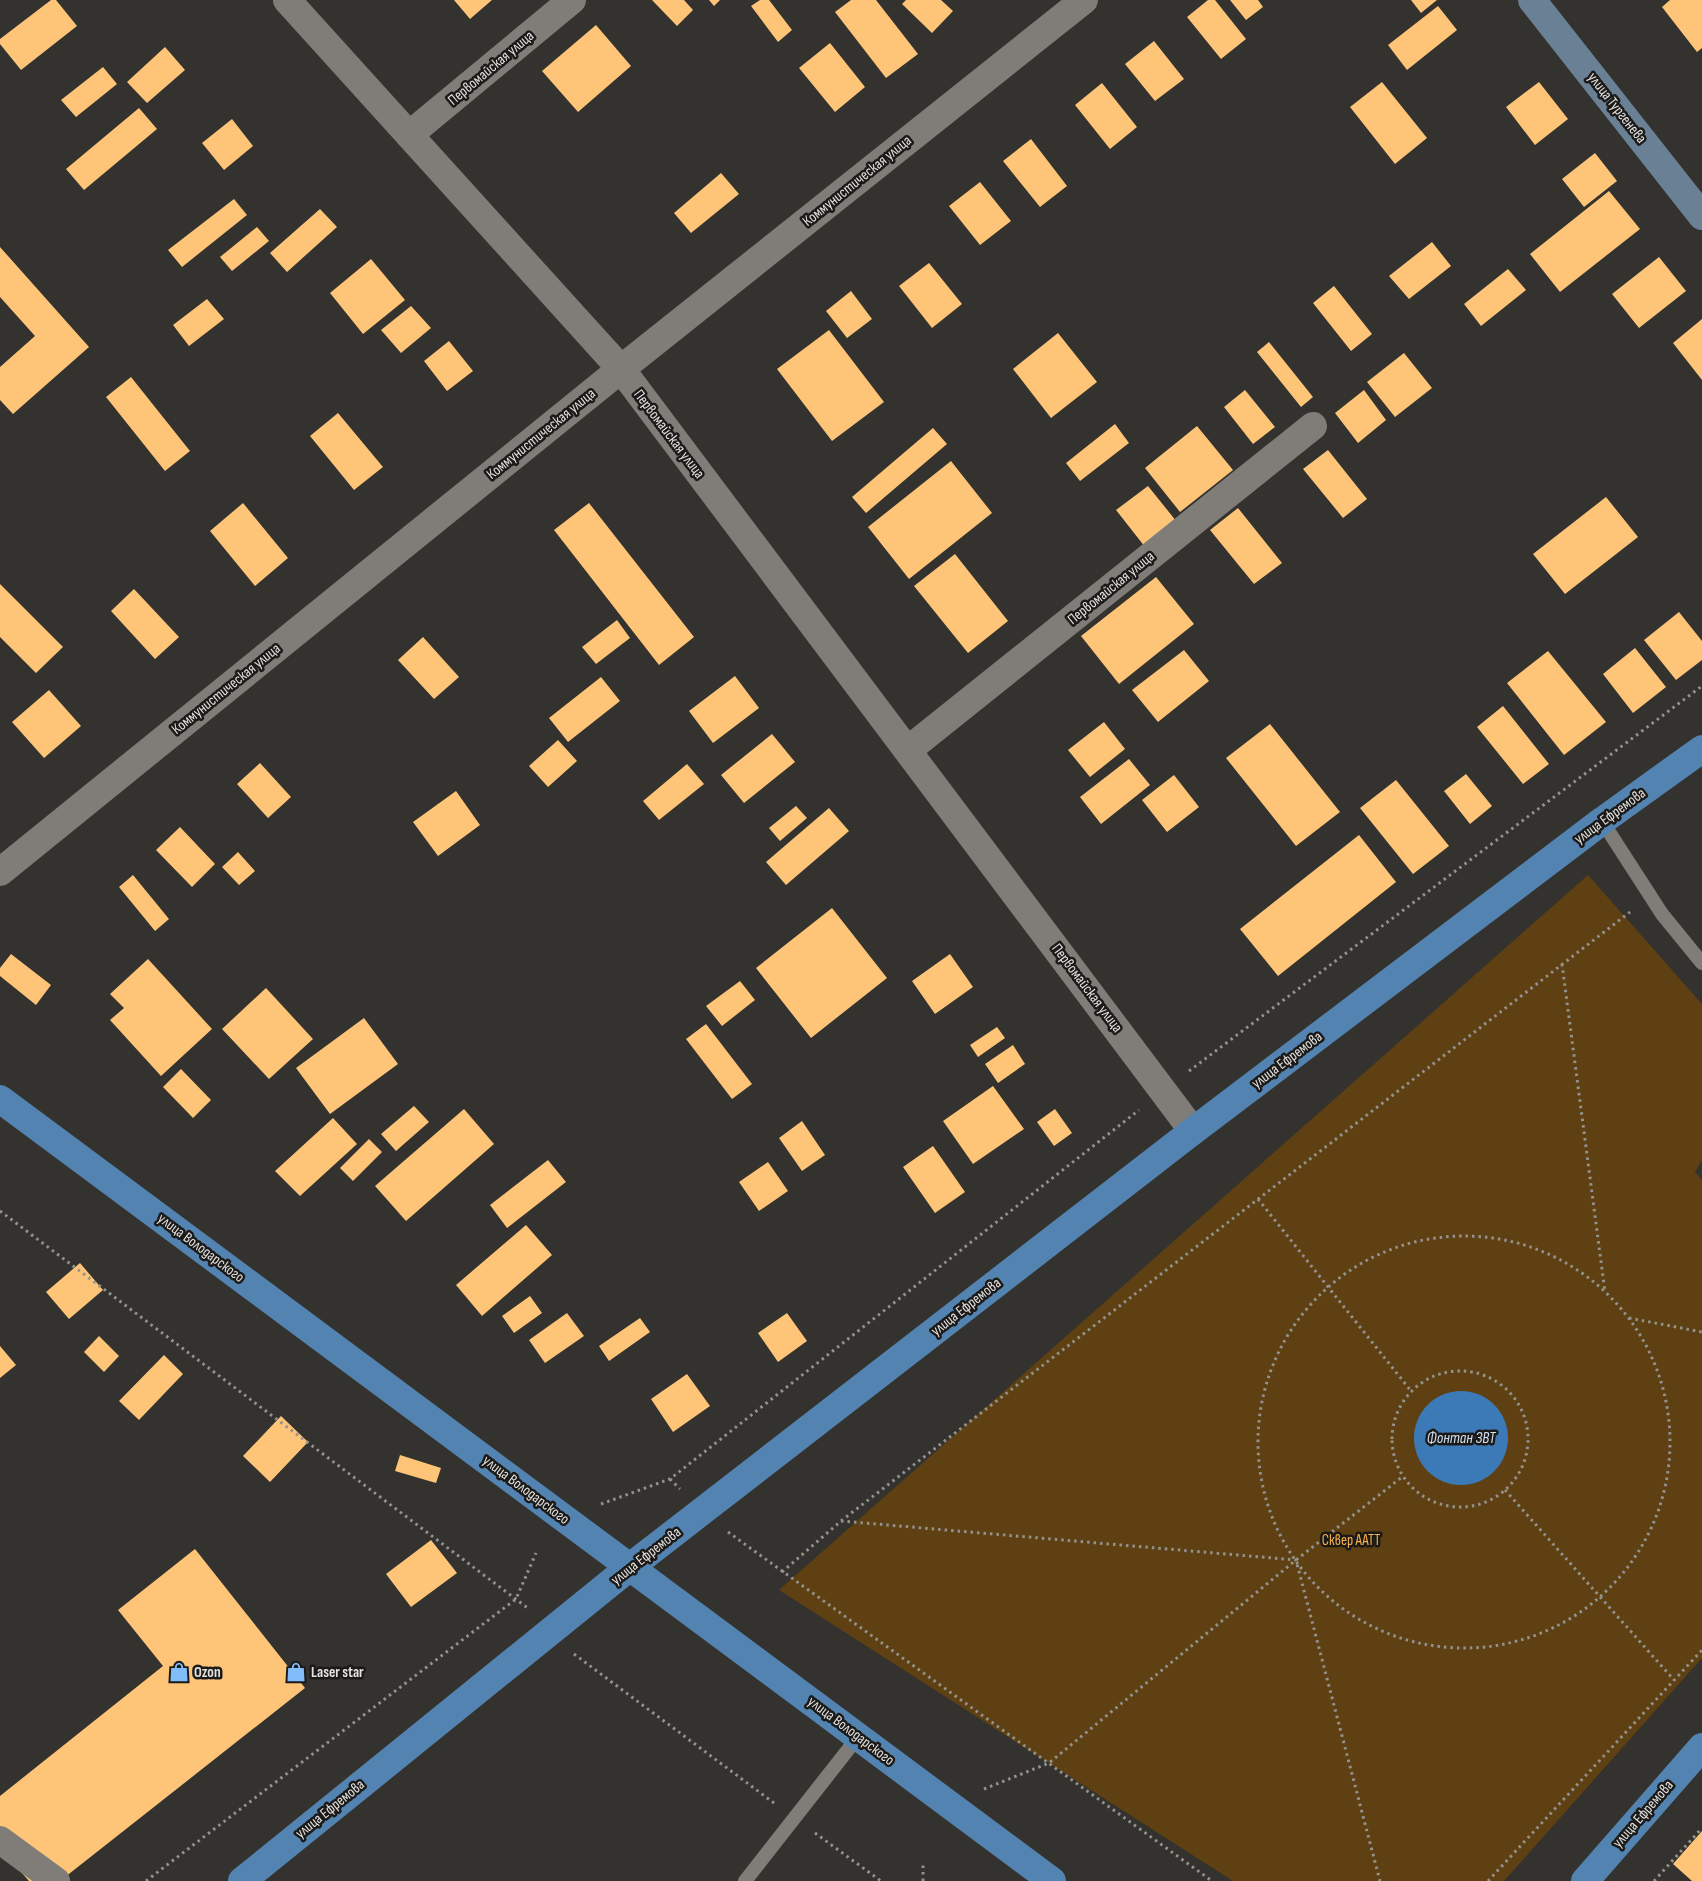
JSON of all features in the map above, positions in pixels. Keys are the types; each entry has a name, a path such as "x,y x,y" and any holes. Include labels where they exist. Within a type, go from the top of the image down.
{"main road":[{"name":"улица Ефремова","path":"242,1881 630,1568 1193,1131 1602,821 1702,749"},
{"name":"улица Володарского","path":"0,1099 1052,1881"},
{"name":"улица Ефремова","path":"1585,1881 1702,1747"}],"street":[{"name":"Первомайская улица","path":"287,0 621,369 1193,1131"},
{"name":"Первомайская улица","path":"409,135 572,0"},
{"name":"Коммунистическая улица","path":"0,872 621,369 1084,0"},
{"name":"улица Тургенева","path":"1532,0 1702,216"},
{"name":"Первомайская улица","path":"908,750 1314,426"},
{"path":"0,1840 56,1881"}],"lane":[{"path":"1602,821 1662,914 1702,963"},
{"path":"745,1881 858,1737"}],"path":[{"path":"782,1572 841,1521 1651,896"},
{"path":"1562,964 1605,1292"},
{"path":"1258,1199 1411,1391"},
{"path":"0,1211 529,1609"},
{"path":"1444,1236 1510,1240 1571,1264 1621,1306 1658,1367 1673,1437 1662,1508 1628,1571 1574,1619 1508,1646 1436,1648 1367,1626 1310,1582 1275,1528 1258,1465 1261,1399 1285,1338 1328,1286 1381,1252 1444,1236"},
{"path":"1628,1318 1702,1332"},
{"path":"1450,1372 1472,1372 1492,1379 1510,1392 1522,1410 1528,1432 1527,1446 1519,1473 1505,1490 1485,1502 1462,1508 1439,1505 1418,1493 1402,1477 1393,1453 1392,1432 1398,1410 1411,1391 1429,1378 1450,1372"},
{"path":"984,1789 1049,1763 1296,1560 1402,1477"},
{"path":"670,1479 735,1538 1212,1881"},
{"path":"1505,1490 1674,1680"},
{"path":"841,1521 1296,1560"},
{"path":"146,1881 516,1599 536,1553"},
{"path":"1296,1560 1380,1881"},
{"path":"1488,1881 1702,1650"},
{"path":"570,1651 881,1881"},
{"path":"1654,1881 1702,1828"},
{"path":"923,1864 923,1881"}],"green space":[{"name":"Сквер ААТТ","path":"1588,875 1702,1004 1702,1160 1695,1172 1702,1180 1702,1658 1504,1881 1233,1881 779,1590"}],"water":[{"name":"Фонтан ЗВТ","path":"1461,1391 1479,1394 1494,1405 1505,1420 1508,1438 1505,1456 1494,1471 1479,1482 1461,1485 1443,1482 1428,1471 1417,1456 1414,1438 1417,1420 1428,1405 1443,1394"}],"building":[{"path":"51,0 56,0 77,26 21,70 0,44 0,39"},
{"path":"454,0 492,0 470,19"},
{"path":"652,0 684,0 693,10 677,26"},
{"path":"709,0 720,0 714,6"},
{"path":"760,0 769,0 792,30 778,42 751,6"},
{"path":"851,0 876,0 918,54 886,78 835,12"},
{"path":"906,0 941,0 953,11 932,33 902,4"},
{"path":"1208,0 1215,0 1246,39 1221,59 1187,17"},
{"path":"1230,0 1258,0 1263,7 1246,20"},
{"path":"1411,0 1437,0 1421,13"},
{"path":"1670,0 1702,0 1702,48 1697,52 1662,7"},
{"path":"1438,6 1457,30 1407,70 1388,45"},
{"path":"596,25 631,66 578,112 542,71"},
{"path":"1154,41 1184,79 1155,101 1125,64"},
{"path":"830,43 865,87 835,112 799,68"},
{"path":"165,47 185,70 147,103 127,82"},
{"path":"103,67 117,84 76,117 61,100"},
{"path":"1382,82 1427,138 1395,164 1350,107"},
{"path":"1539,82 1568,119 1535,145 1506,107"},
{"path":"1102,83 1137,127 1110,149 1075,105"},
{"path":"139,108 157,129 84,190 66,169"},
{"path":"232,119 253,146 224,170 202,143"},
{"path":"1031,139 1067,186 1040,207 1003,161"},
{"path":"1595,153 1617,181 1584,207 1562,179"},
{"path":"721,173 739,194 691,233 674,213"},
{"path":"980,182 1011,221 980,245 949,206"},
{"path":"1609,191 1640,229 1560,292 1530,254"},
{"path":"234,199 247,215 182,267 168,250"},
{"path":"320,209 337,227 287,272 270,253"},
{"path":"257,227 269,241 232,271 220,257"},
{"path":"1432,242 1451,266 1409,299 1389,276"},
{"path":"0,247 89,347 13,414 0,400 0,367 35,336 0,297"},
{"path":"1659,257 1686,291 1639,328 1612,294"},
{"path":"371,259 405,300 363,334 330,293"},
{"path":"929,263 962,304 932,328 899,286"},
{"path":"1508,269 1526,290 1481,326 1464,304"},
{"path":"1334,286 1372,334 1351,351 1313,303"},
{"path":"851,291 872,319 847,338 826,311"},
{"path":"207,299 224,319 189,346 173,325"},
{"path":"411,306 431,328 401,353 381,330"},
{"path":"1702,319 1702,380 1673,343"},
{"path":"829,330 884,402 832,441 777,369"},
{"path":"1058,333 1097,382 1051,418 1013,369"},
{"path":"449,341 473,371 447,391 424,361"},
{"path":"1269,342 1313,397 1301,407 1257,352"},
{"path":"1404,353 1432,388 1395,417 1367,382"},
{"path":"131,377 190,451 165,471 106,397"},
{"path":"1245,390 1275,427 1253,444 1224,407"},
{"path":"1364,390 1386,420 1358,443 1335,413"},
{"path":"338,413 383,467 354,490 310,436"},
{"path":"1115,424 1129,443 1080,481 1066,463"},
{"path":"1197,426 1233,470 1180,512 1145,468"},
{"path":"933,428 947,444 866,513 852,497"},
{"path":"1328,450 1367,499 1343,518 1303,469"},
{"path":"951,461 992,513 909,579 868,527"},
{"path":"1148,486 1181,527 1149,552 1116,510"},
{"path":"1606,497 1638,537 1565,594 1533,554"},
{"path":"243,503 288,558 255,586 210,531"},
{"path":"589,503 694,637 659,665 554,530"},
{"path":"1238,508 1282,563 1254,584 1210,530"},
{"path":"955,554 1008,621 968,653 914,586"},
{"path":"1156,577 1194,624 1119,684 1081,636"},
{"path":"0,584 63,647 36,673 0,637"},
{"path":"134,589 179,637 155,659 111,611"},
{"path":"1679,612 1702,641 1702,660 1676,680 1644,640"},
{"path":"617,620 630,638 596,664 582,647"},
{"path":"423,637 459,677 434,699 398,660"},
{"path":"1635,648 1666,687 1633,713 1603,674"},
{"path":"1184,650 1209,681 1158,722 1132,690"},
{"path":"1548,651 1606,722 1564,755 1507,683"},
{"path":"735,676 759,708 713,743 689,711"},
{"path":"601,677 620,701 568,742 549,718"},
{"path":"49,690 81,726 44,758 12,722"},
{"path":"1503,706 1549,764 1523,784 1477,727"},
{"path":"1104,722 1125,749 1090,777 1068,750"},
{"path":"1270,724 1340,812 1296,846 1226,758"},
{"path":"772,734 795,762 744,803 721,775"},
{"path":"558,740 577,761 548,787 529,766"},
{"path":"1129,759 1150,785 1101,824 1080,797"},
{"path":"260,763 291,797 268,818 237,784"},
{"path":"687,764 704,784 659,820 643,801"},
{"path":"1466,774 1492,806 1470,824 1444,791"},
{"path":"1174,775 1199,807 1167,832 1142,800"},
{"path":"1396,780 1449,846 1413,874 1360,808"},
{"path":"456,791 480,825 438,856 413,822"},
{"path":"796,806 807,818 780,841 769,828"},
{"path":"829,808 849,831 786,885 766,862"},
{"path":"180,827 215,864 192,887 156,850"},
{"path":"1359,835 1396,882 1278,976 1240,929"},
{"path":"238,852 255,871 239,885 222,867"},
{"path":"133,875 169,919 155,931 119,887"},
{"path":"832,908 887,978 811,1038 756,968"},
{"path":"11,954 51,985 36,1005 0,976 0,968"},
{"path":"950,954 973,987 935,1014 912,981"},
{"path":"148,959 212,1029 161,1076 110,1020 124,1008 110,994"},
{"path":"740,981 755,1000 722,1026 706,1006"},
{"path":"266,988 313,1039 269,1079 222,1029"},
{"path":"364,1018 398,1064 330,1114 296,1068"},
{"path":"706,1024 752,1084 732,1099 686,1039"},
{"path":"997,1027 1005,1038 978,1057 970,1045"},
{"path":"1013,1045 1025,1064 998,1083 985,1064"},
{"path":"181,1069 211,1100 193,1118 163,1087"},
{"path":"993,1086 1024,1129 973,1164 943,1121"},
{"path":"414,1106 429,1122 396,1151 381,1134"},
{"path":"464,1109 494,1144 406,1221 375,1186"},
{"path":"1055,1109 1072,1133 1054,1146 1037,1122"},
{"path":"333,1118 357,1144 300,1196 275,1171"},
{"path":"802,1121 825,1155 802,1171 779,1138"},
{"path":"369,1139 382,1152 353,1181 340,1168"},
{"path":"933,1146 965,1192 935,1213 903,1167"},
{"path":"548,1160 566,1182 507,1228 490,1205"},
{"path":"768,1162 788,1191 759,1211 739,1182"},
{"path":"526,1225 552,1255 482,1316 456,1285"},
{"path":"80,1263 103,1290 69,1319 46,1292"},
{"path":"530,1296 542,1313 514,1333 502,1316"},
{"path":"567,1313 584,1336 545,1363 529,1340"},
{"path":"787,1313 807,1341 778,1362 758,1333"},
{"path":"640,1318 650,1332 609,1361 599,1346"},
{"path":"99,1336 119,1356 104,1372 84,1352"},
{"path":"0,1346 16,1365 0,1378"},
{"path":"164,1355 183,1374 139,1420 119,1401"},
{"path":"687,1374 710,1406 673,1432 651,1399"},
{"path":"281,1416 308,1442 270,1482 243,1456"},
{"path":"400,1455 441,1468 436,1483 395,1471"},
{"path":"431,1540 457,1573 411,1607 386,1574"},
{"path":"195,1549 305,1688 60,1881 29,1881 0,1848 0,1796 163,1666 118,1610"},
{"path":"1702,1831 1702,1881 1692,1881 1673,1864"}],"place":[{"name":"Ozon","path":"179,1672"},
{"name":"Laser star","path":"296,1672"}]}
